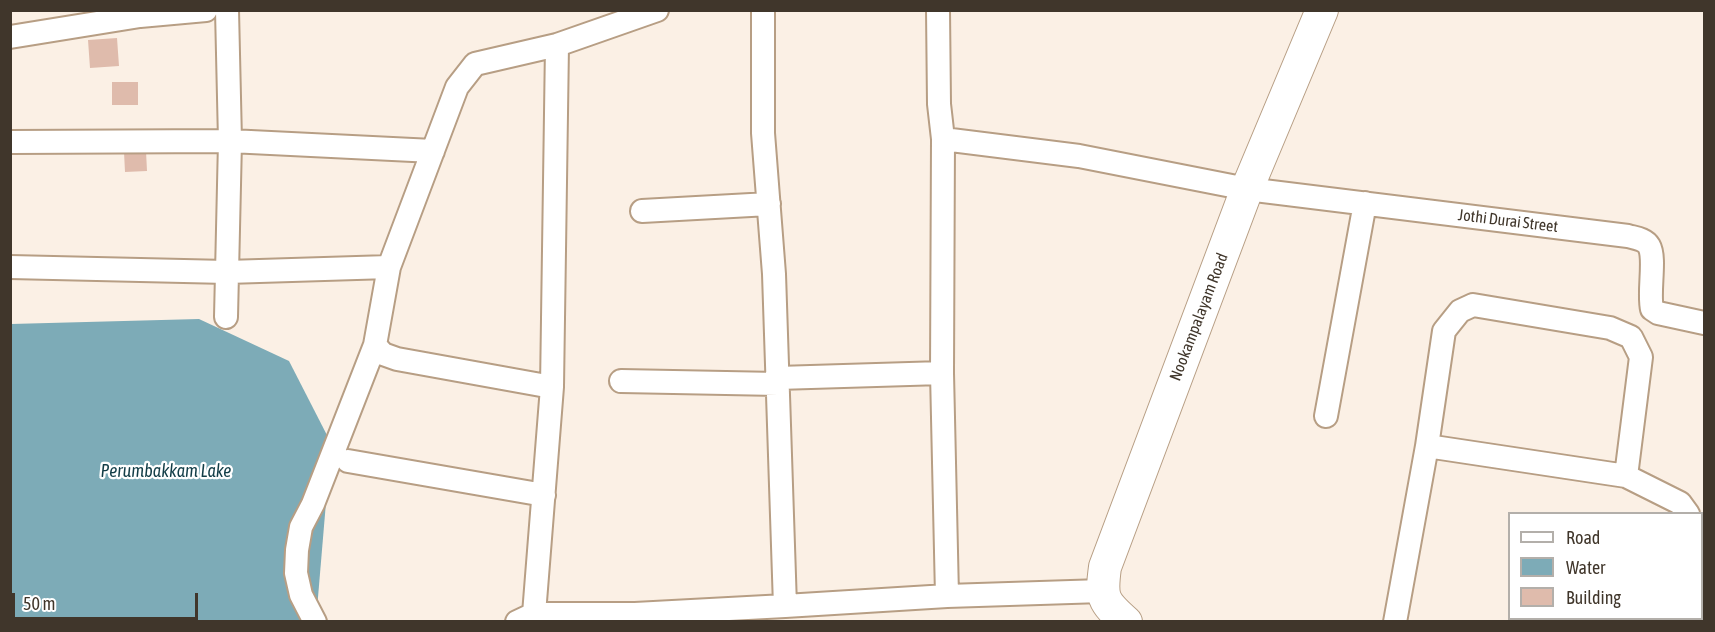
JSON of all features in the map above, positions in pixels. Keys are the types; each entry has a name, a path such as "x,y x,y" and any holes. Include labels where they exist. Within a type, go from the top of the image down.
{"street":[{"path":"10,37 140,16 206,10"},
{"path":"226,317 230,141 227,10"},
{"path":"315,621 301,596 296,573 301,526 313,504 375,345 389,267 457,87 475,64 557,45 657,10"},
{"path":"763,10 763,133 774,274 785,606"},
{"path":"938,10 939,104 943,139 942,373 947,596"},
{"name":"Nookampalayam Road","path":"1102,591 1106,567 1247,189 1322,10"},
{"path":"557,45 552,387 544,495 526,618 636,614 700,616 785,606 947,596 1102,591 1111,610 1126,621"},
{"name":"Jothi Durai Street","path":"943,139 1079,156 1247,189 1641,239 1649,246 1651,255 1652,309 1658,313 1704,323"},
{"path":"10,142 230,141 433,151"},
{"path":"1326,416 1365,203"},
{"path":"642,211 769,204"},
{"path":"10,267 227,272 389,267"},
{"path":"1395,621 1427,446 1444,331 1461,311 1473,304 1610,328 1630,337 1641,357 1626,476"},
{"path":"375,345 383,354 398,359 552,387"},
{"path":"621,381 778,381 942,373"},
{"path":"1427,446 1626,476 1680,503 1687,512"},
{"path":"348,461 544,495"},
{"path":"1703,573 1704,588"}],"water":[{"name":"Perumbakkam Lake","path":"199,319 289,361 331,443 316,621 11,622 11,324"}],"building":[{"path":"117,38 119,66 90,68 88,40"},
{"path":"112,82 138,82 138,105 112,105"},
{"path":"146,151 147,171 125,172 124,152"}]}
